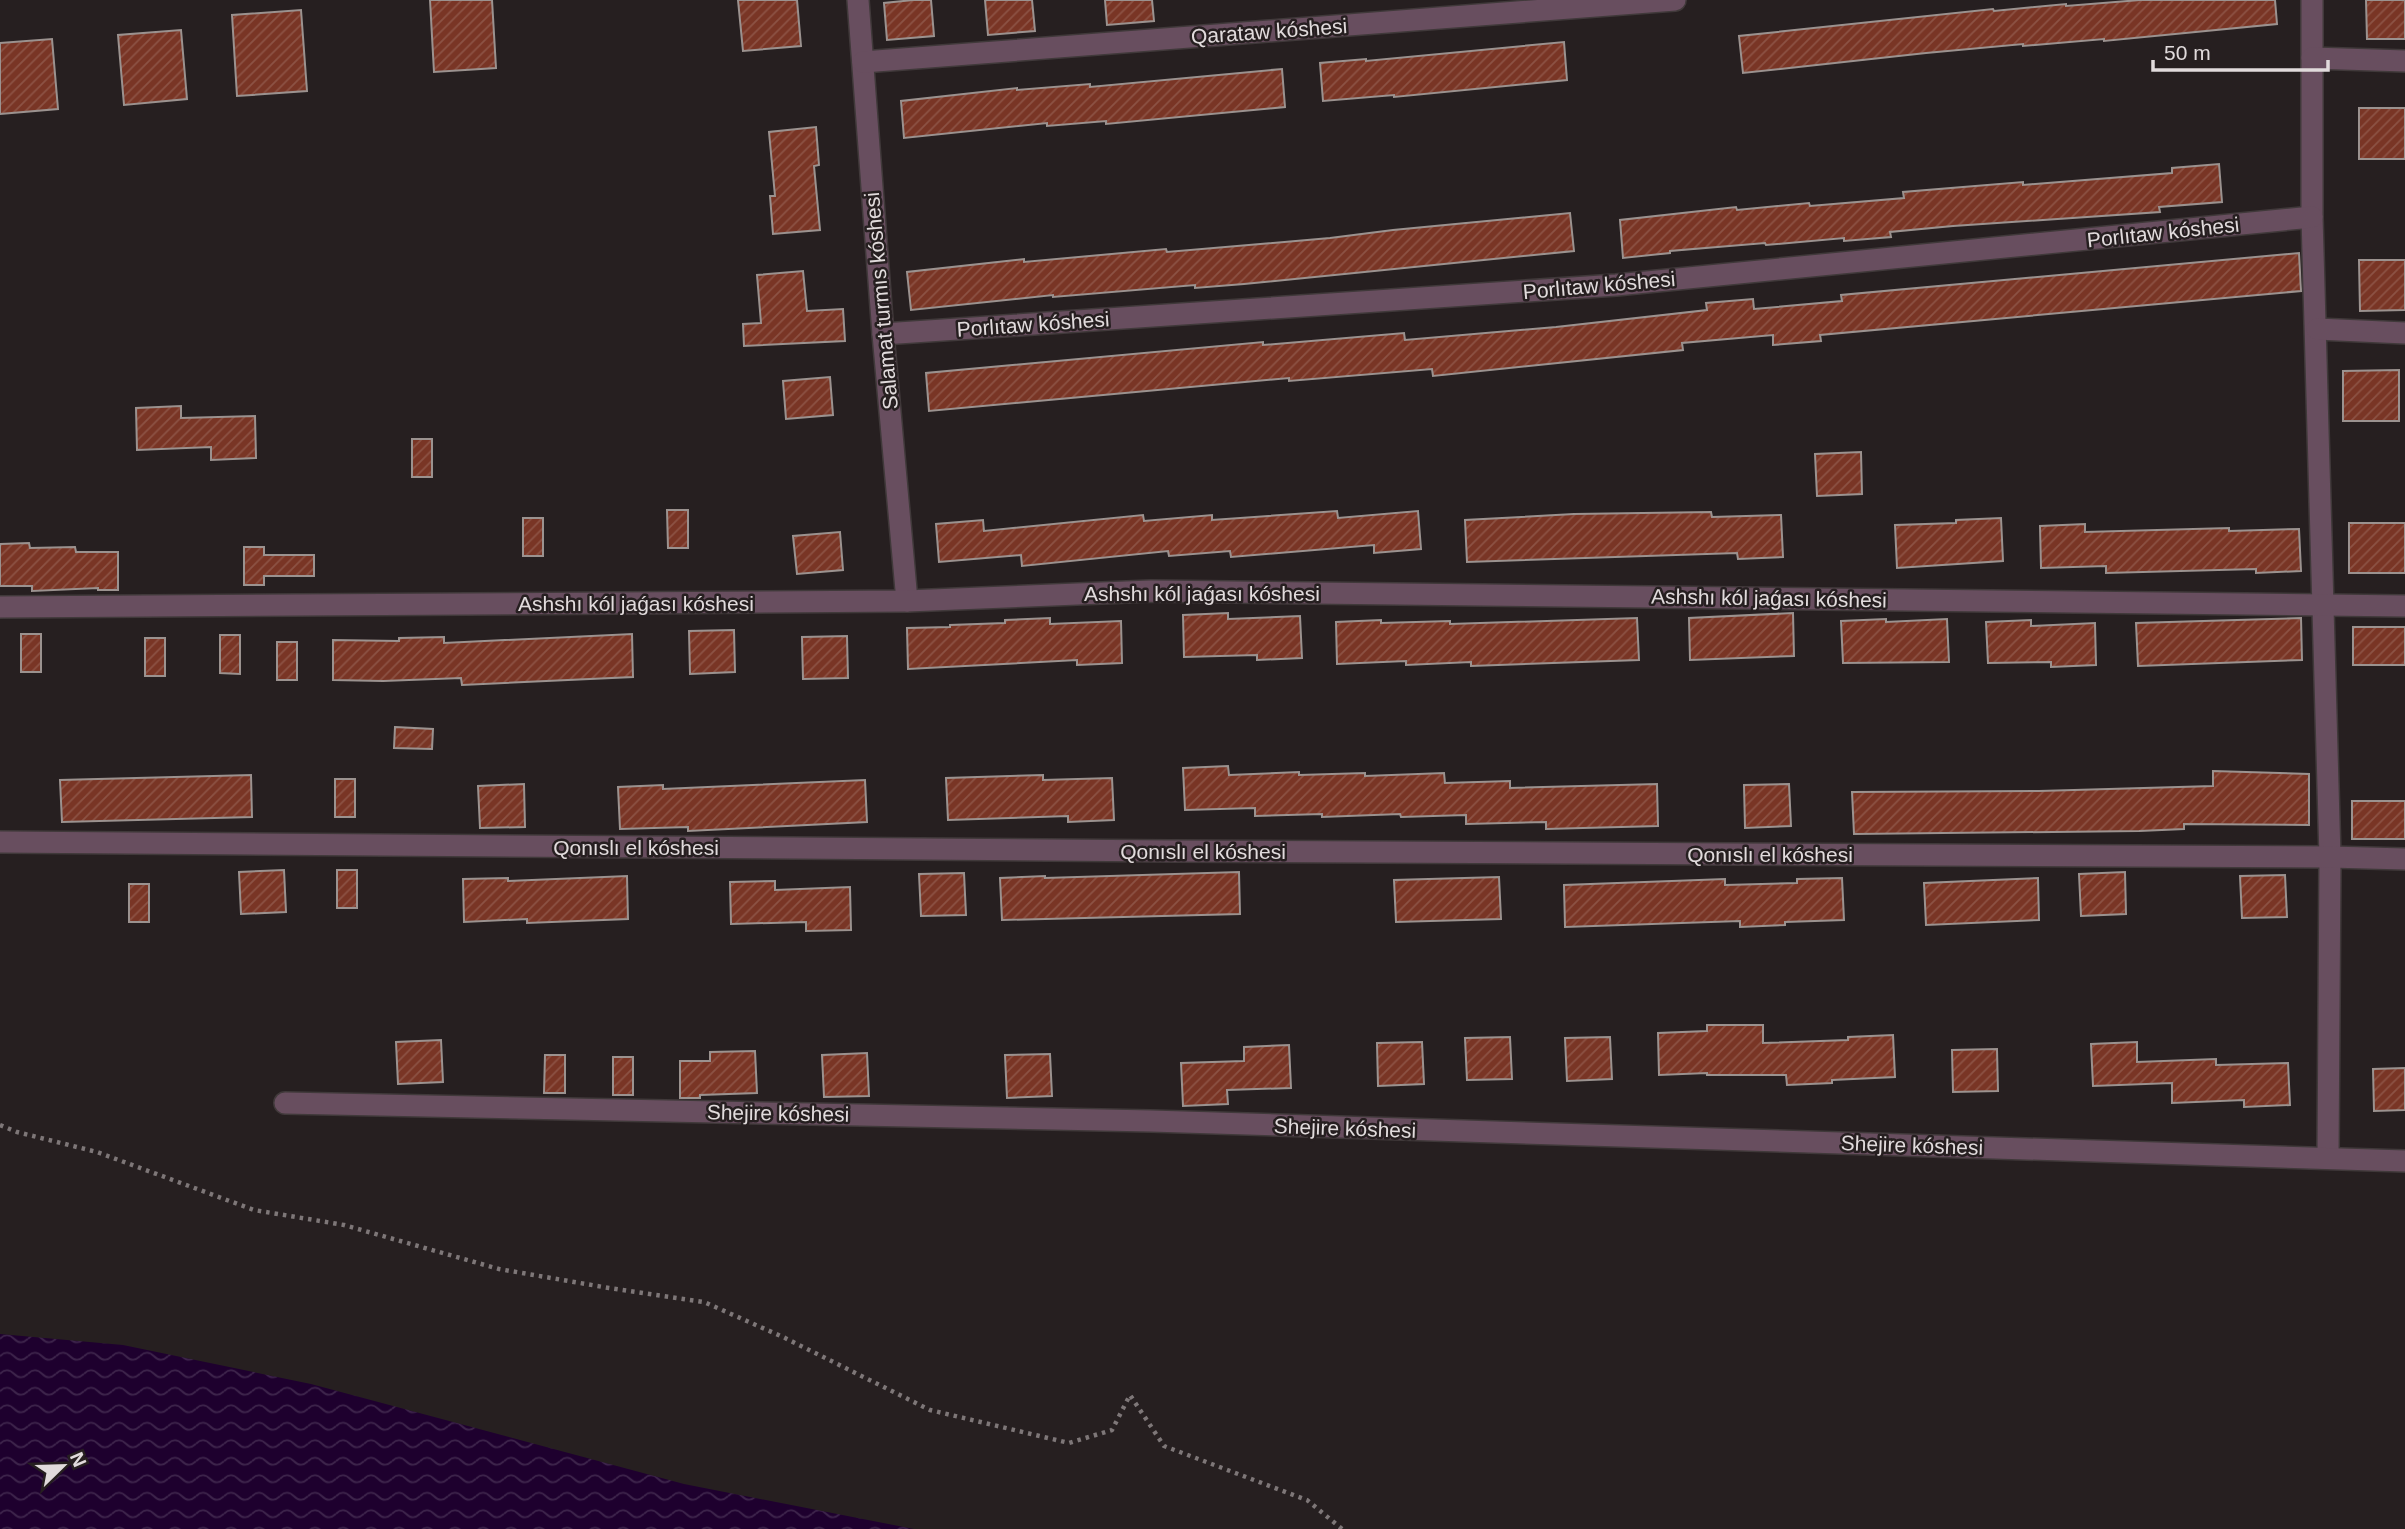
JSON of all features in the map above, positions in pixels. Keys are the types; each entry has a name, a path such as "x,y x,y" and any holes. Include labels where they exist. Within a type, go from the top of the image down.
{"street":[{"name":"Salamat turmıs kóshesi","path":"858,0 883,334 907,601"},
{"name":"Qarataw kóshesi","path":"863,62 1675,0"},
{"path":"2312,0 2312,217 2330,857 2328,1158"},
{"path":"2312,58 2405,61"},
{"name":"Porlıtaw kóshesi","path":"883,334 1616,285 2312,217"},
{"path":"2316,330 2405,332"},
{"name":"Ashshı kól jaǵası kóshesi","path":"0,607 907,601 1165,591 2405,606"},
{"name":"Qonıslı el kóshesi","path":"0,842 2405,859"},
{"name":"Shejire kóshesi","path":"285,1103 1151,1121 2405,1161"}],"path":[{"path":"0,1125 17,1132 97,1152 254,1210 344,1225 499,1269 704,1302 783,1337 930,1410 1069,1443 1112,1430 1130,1395 1164,1446 1307,1500 1342,1529"}],"water":[{"path":"0,1334 123,1345 311,1384 684,1484 914,1529 0,1529"}],"building":[{"path":"430,0 492,0 496,68 434,72"},
{"path":"738,0 797,0 801,46 743,51"},
{"path":"931,0 934,36 887,40 884,3"},
{"path":"985,0 1032,0 1035,31 988,35"},
{"path":"1105,0 1152,0 1154,21 1107,25"},
{"path":"2140,0 2275,0 2277,24 2104,41 2023,44 1743,73 1739,36 1993,9"},
{"path":"2366,0 2405,0 2405,39 2367,39"},
{"path":"301,10 307,91 237,96 232,15"},
{"path":"181,30 187,99 124,105 118,35"},
{"path":"52,39 58,109 0,114 0,43"},
{"path":"1564,42 1567,80 1394,97 1323,101 1320,63"},
{"path":"1282,69 1285,107 1106,124 1106,121 1047,126 1047,123 904,138 901,101 1017,88 1090,84 1090,87"},
{"path":"2359,108 2405,108 2405,159 2359,159"},
{"path":"816,127 819,165 814,166 820,230 773,234 770,196 775,196 769,132"},
{"path":"2219,164 2222,202 2159,207 2160,212 1953,226 1890,232 1891,237 1765,243 1623,258 1620,220 1736,207 1737,210 1904,198 1903,192 2172,173 2172,168"},
{"path":"1570,213 1574,251 1244,284 1053,295 911,310 907,272 1024,259 1024,262 1330,238"},
{"path":"2299,253 2301,291 1820,335 1821,341 1773,345 1773,335 1682,343 1683,350 1433,376 1432,369 1289,381 1289,378 929,411 926,373 1263,342 1263,345 1404,333 1405,340 1556,327 1707,310 1706,303 1753,299 1754,309 1842,301 1841,295"},
{"path":"2359,260 2405,260 2405,310 2360,311"},
{"path":"803,271 807,311 843,309 845,341 744,346 743,324 761,323 757,275"},
{"path":"2399,370 2399,421 2343,421 2343,371"},
{"path":"830,377 833,415 786,419 783,381"},
{"path":"181,406 181,418 255,416 256,458 211,460 211,447 137,450 136,408"},
{"path":"412,439 432,439 432,477 412,477"},
{"path":"1861,452 1862,494 1817,496 1815,454"},
{"path":"667,510 688,510 688,548 668,548"},
{"path":"1337,511 1338,518 1418,511 1421,549 1374,553 1374,545 1231,557 1230,551 1169,556 1168,551 1022,566 1021,555 939,562 936,524 983,520 984,531 1143,515 1144,521 1212,515 1212,520"},
{"path":"1711,512 1712,517 1781,515 1783,557 1738,559 1737,553 1467,562 1465,520 1574,514"},
{"path":"523,518 543,518 543,556 523,556"},
{"path":"2001,518 2003,561 1897,568 1895,525"},
{"path":"2349,523 2405,523 2405,573 2349,573"},
{"path":"2085,524 2085,532 2299,529 2301,571 2256,573 2256,569 2106,573 2106,566 2041,568 2040,526"},
{"path":"840,532 843,570 797,574 793,536"},
{"path":"29,543 30,548 75,547 76,552 118,552 118,590 98,588 32,591 32,586 0,586 0,544"},
{"path":"244,547 264,547 264,555 314,555 314,576 264,576 264,585 244,585"},
{"path":"1228,613 1228,619 1300,616 1302,658 1257,660 1257,655 1184,657 1183,615"},
{"path":"1793,613 1794,656 1690,660 1689,618"},
{"path":"1050,618 1050,624 1121,621 1122,663 1077,665 1077,660 908,669 907,628"},
{"path":"1637,618 1639,660 1471,666 1471,662 1406,665 1406,661 1337,664 1336,622 1450,621 1450,624"},
{"path":"2301,618 2302,660 2138,666 2136,623"},
{"path":"1886,619 1886,622 1947,619 1949,662 1843,663 1841,621"},
{"path":"2031,620 2031,626 2095,623 2096,665 2051,667 2051,662 1988,663 1986,622"},
{"path":"2353,627 2405,627 2405,665 2353,665"},
{"path":"734,630 735,672 690,674 689,631"},
{"path":"21,634 41,634 41,672 21,672"},
{"path":"632,634 633,677 462,685 461,678 333,680 333,640 399,641 399,638 444,637 444,643"},
{"path":"220,635 240,635 240,674 220,673"},
{"path":"847,636 848,678 803,679 802,637"},
{"path":"145,638 165,638 165,676 145,676"},
{"path":"277,642 297,642 297,680 277,680"},
{"path":"395,727 433,729 432,749 394,748"},
{"path":"1228,766 1229,775 1299,772 1299,775 1365,773 1365,776 1444,773 1445,783 1510,781 1510,788 1657,784 1658,826 1546,829 1546,822 1466,824 1466,815 1255,816 1255,808 1185,810 1183,768"},
{"path":"2213,771 2309,774 2309,825 2184,824 2184,829 2139,831 1854,834 1852,792 2039,791 2213,786"},
{"path":"251,775 252,817 62,822 60,780"},
{"path":"1043,775 1043,780 1112,778 1114,820 1068,822 1068,816 948,820 946,778"},
{"path":"335,779 355,779 355,817 335,817"},
{"path":"865,780 867,822 688,831 688,827 620,829 618,787 663,785 663,789"},
{"path":"524,784 525,827 480,828 478,786"},
{"path":"1789,784 1791,826 1745,828 1744,785"},
{"path":"2352,801 2405,801 2405,839 2352,839"},
{"path":"284,870 286,912 241,914 239,872"},
{"path":"337,870 357,870 357,908 337,908"},
{"path":"1239,872 1240,914 1002,920 1000,878"},
{"path":"2125,872 2126,914 2081,916 2079,874"},
{"path":"964,873 966,915 921,916 919,874"},
{"path":"2285,875 2287,917 2242,918 2240,876"},
{"path":"627,876 628,919 527,923 527,919 464,922 463,879 508,878 508,881"},
{"path":"1499,877 1501,919 1396,922 1394,880"},
{"path":"1842,878 1844,920 1740,927 1740,921 1565,927 1564,885 1725,879 1725,885 1797,883 1797,879"},
{"path":"2038,878 2039,920 1926,925 1924,883"},
{"path":"775,881 775,890 850,887 851,930 806,931 806,922 731,924 730,882"},
{"path":"129,884 149,884 149,922 129,922"},
{"path":"1707,1025 1763,1025 1763,1043 1848,1040 1848,1037 1893,1035 1895,1077 1787,1085 1786,1075 1659,1075 1658,1033 1707,1031"},
{"path":"1510,1037 1512,1079 1467,1080 1465,1038"},
{"path":"1610,1037 1612,1079 1567,1081 1565,1038"},
{"path":"441,1040 443,1082 398,1084 396,1042"},
{"path":"1422,1042 1424,1084 1378,1086 1377,1043"},
{"path":"2137,1042 2137,1062 2216,1059 2216,1065 2288,1063 2290,1105 2244,1107 2244,1100 2172,1103 2172,1083 2093,1086 2091,1044"},
{"path":"1289,1045 1291,1088 1227,1090 1228,1104 1183,1106 1181,1063 1244,1061 1244,1047"},
{"path":"1997,1049 1998,1091 1953,1092 1952,1050"},
{"path":"755,1051 757,1093 680,1098 680,1061 710,1061 710,1052"},
{"path":"867,1053 869,1096 824,1097 822,1055"},
{"path":"1050,1054 1052,1096 1007,1098 1005,1055"},
{"path":"545,1055 565,1055 565,1093 544,1093"},
{"path":"613,1057 633,1057 633,1095 613,1095"},
{"path":"2405,1068 2405,1110 2374,1111 2373,1069"}]}
